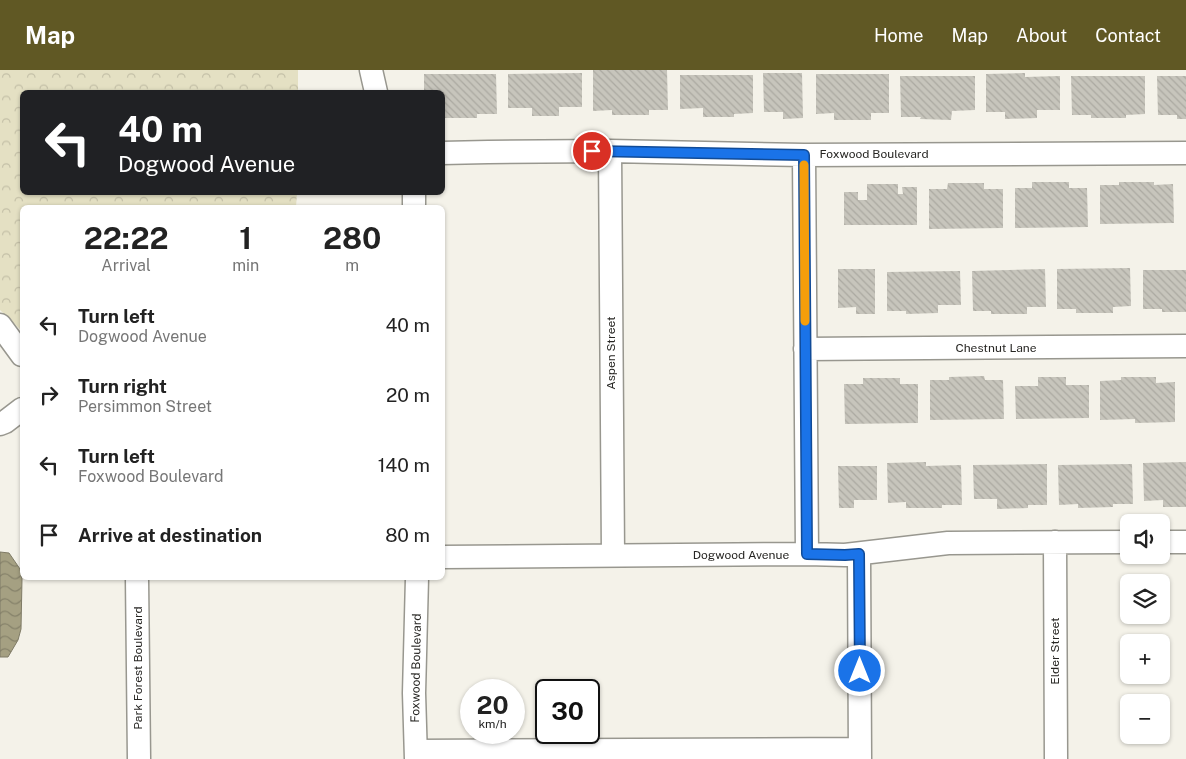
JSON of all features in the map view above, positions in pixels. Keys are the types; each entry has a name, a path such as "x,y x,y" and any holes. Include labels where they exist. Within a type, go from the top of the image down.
{"street":[{"path":"371,70 376,90"},
{"name":"Foxwood Boulevard","path":"445,153 610,151 804,155 1186,153"},
{"name":"Aspen Street","path":"610,151 613,555"},
{"path":"804,155 807,554"},
{"path":"0,325 20,352"},
{"name":"Chestnut Lane","path":"805,349 1186,346"},
{"path":"0,424 20,411"},
{"name":"Elder Street","path":"1055,542 1056,759"},
{"name":"Dogwood Avenue","path":"445,556 845,555 948,543 1120,542"},
{"path":"1170,542 1186,542"},
{"path":"416,755 860,754 859,554"},
{"name":"Park Forest Boulevard","path":"137,580 139,759"},
{"name":"Foxwood Boulevard","path":"416,755 414,693 418,580"}],"green space":[{"path":"0,70 298,70 298,90 20,90 20,195 297,195 296,205 20,205 20,329 0,310"}],"water":[{"path":"0,552 9,553 20,569 20,580 22,580 21,629 18,640 8,657 0,657"}],"building":[{"path":"593,70 667,70 668,110 649,110 649,115 612,115 612,110 593,111"},
{"path":"582,73 582,107 559,107 559,116 532,116 532,108 508,108 508,74"},
{"path":"763,73 802,73 803,118 783,119 783,112 764,112"},
{"path":"1025,73 1025,77 1060,76 1060,110 1037,110 1037,118 1005,119 1005,112 986,112 986,74"},
{"path":"424,74 496,74 497,114 477,114 477,118 445,118 445,90 424,90"},
{"path":"816,74 889,74 889,113 871,113 871,120 834,120 834,113 816,114"},
{"path":"680,75 753,75 753,113 734,114 734,117 703,117 703,108 680,109"},
{"path":"900,76 975,76 975,110 952,111 951,120 901,117"},
{"path":"1071,76 1145,76 1145,114 1126,115 1126,118 1091,118 1091,115 1072,115"},
{"path":"1157,76 1186,76 1186,119 1177,119 1177,115 1158,115"},
{"path":"1032,182 1069,182 1069,188 1087,188 1088,227 1015,228 1015,188 1032,188"},
{"path":"1119,182 1154,182 1154,185 1173,184 1174,223 1100,224 1100,185 1119,185"},
{"path":"948,183 984,183 984,189 1003,189 1003,228 929,229 929,189 947,189"},
{"path":"867,184 898,184 898,194 903,194 902,187 917,187 917,225 844,225 844,192 858,192 858,200 867,200"},
{"path":"1130,268 1131,306 1113,307 1113,313 1076,313 1076,309 1057,309 1057,269"},
{"path":"838,269 875,269 875,314 856,314 856,307 838,308"},
{"path":"1045,269 1046,307 1027,307 1027,314 991,314 991,311 973,311 972,271"},
{"path":"1143,270 1186,270 1186,312 1162,312 1162,309 1143,309"},
{"path":"960,271 961,305 938,305 938,313 906,314 906,311 887,311 887,272"},
{"path":"984,376 985,380 1003,380 1004,419 930,420 930,380 949,380 949,377"},
{"path":"1038,377 1066,377 1066,385 1089,385 1089,418 1016,419 1015,386 1038,386"},
{"path":"1121,377 1156,377 1156,383 1175,382 1175,422 1135,423 1135,419 1100,420 1100,381 1121,380"},
{"path":"863,378 900,378 900,384 918,384 918,423 845,424 844,384 863,384"},
{"path":"926,462 926,466 961,465 962,505 942,505 942,508 906,508 906,502 888,503 887,463"},
{"path":"1186,462 1186,507 1163,507 1163,500 1144,501 1143,463"},
{"path":"1047,464 1047,505 1028,505 1028,508 997,509 997,499 974,499 973,465"},
{"path":"1132,464 1133,504 1113,504 1113,507 1078,508 1078,504 1059,505 1058,465"},
{"path":"838,466 877,466 877,500 854,500 854,508 839,508"}],"slow traffic":[{"path":"804,165 805,321"}],"route":[{"path":"592,151 804,155 807,554 859,554 860,671"}]}
